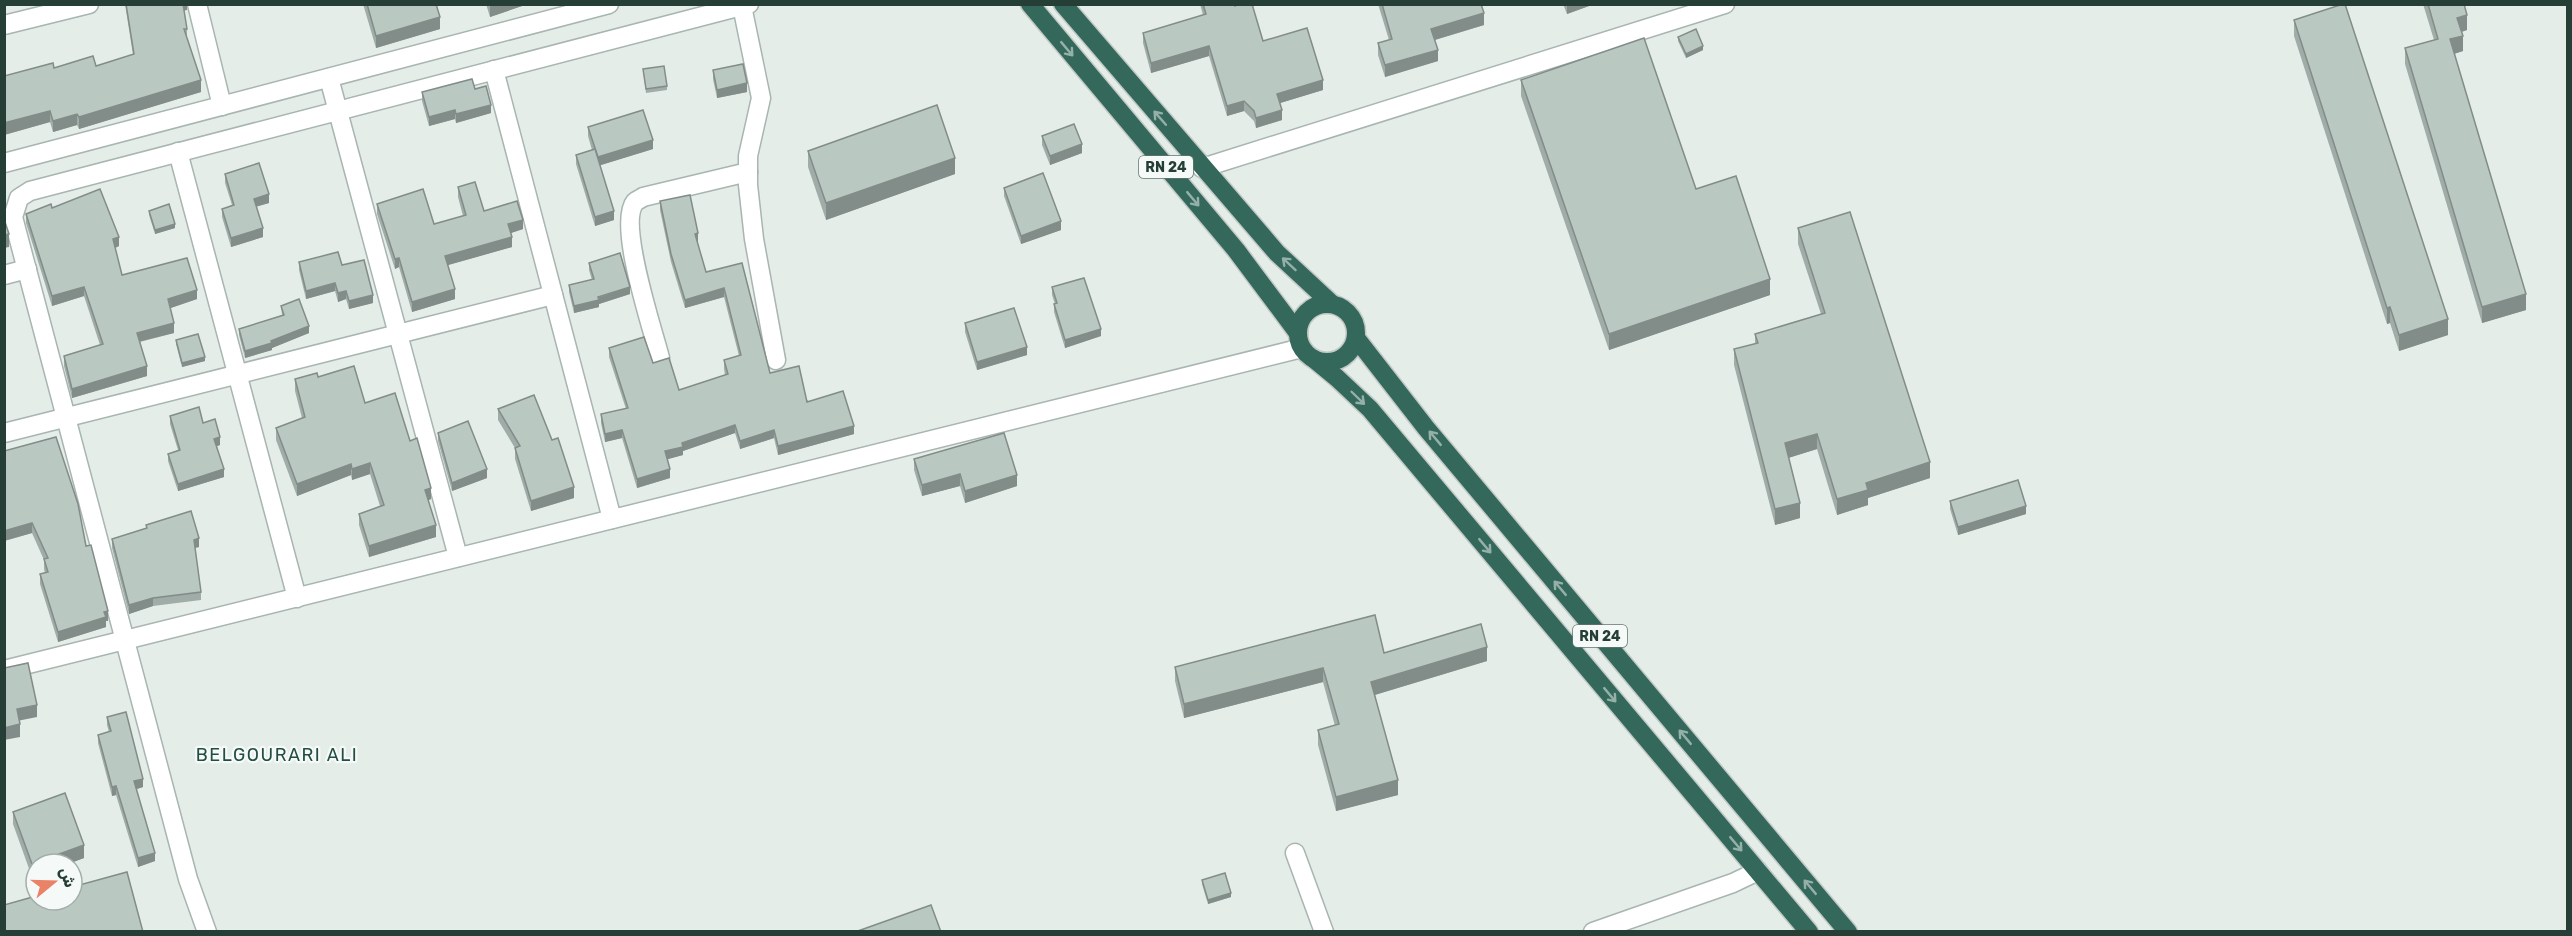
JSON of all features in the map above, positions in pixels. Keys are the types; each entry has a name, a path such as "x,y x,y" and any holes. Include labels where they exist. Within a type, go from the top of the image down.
{"highway":[{"name":"RN 24","path":"1030,4 1236,250 1304,346 1371,410 1809,932"},
{"name":"RN 24","path":"1063,4 1277,253 1332,304"},
{"path":"1332,304 1348,312 1356,329 1356,338 1353,347 1340,359 1322,362 1304,346 1305,314 1312,308 1332,304"},
{"name":"RN 24","path":"1356,338 1426,428 1848,932"}],"street":[{"path":"4,25 89,4"},
{"path":"197,4 222,106"},
{"path":"4,163 609,4"},
{"path":"1202,168 1725,4"},
{"path":"207,932 188,879 13,217 19,198 30,191 745,5 761,98 750,147 748,172 754,239 776,360"},
{"path":"494,70 612,519"},
{"path":"328,78 458,557"},
{"path":"178,152 297,597"},
{"path":"660,358 632,251 630,216 635,202 643,197 748,172"},
{"path":"4,276 27,269"},
{"path":"4,433 553,296"},
{"path":"4,670 1304,346"},
{"path":"1295,853 1324,932"},
{"path":"1593,932 1733,883 1758,871"}],"building":[{"path":"126,4 183,4 187,29 184,29 201,80 79,117 77,114 53,121 50,111 4,123 4,76 53,63 54,68 93,56 96,66 134,54"},
{"path":"367,4 436,4 440,17 376,36"},
{"path":"1203,4 1234,4 1235,6 1252,4 1263,41 1307,28 1323,80 1277,94 1282,110 1256,118 1254,111 1244,101 1227,106 1209,46 1151,63 1143,33 1206,14"},
{"path":"1382,4 1481,4 1484,13 1431,29 1438,50 1385,65 1378,43 1392,39"},
{"path":"2345,4 2448,319 2399,335 2390,307 2387,308 2294,20"},
{"path":"2428,4 2464,4 2467,15 2457,18 2463,36 2450,39 2526,294 2482,307 2405,48 2438,39"},
{"path":"1696,29 1703,46 1686,54 1678,37"},
{"path":"1644,38 1696,189 1736,176 1770,279 1609,334 1521,80"},
{"path":"743,64 747,83 717,90 713,70"},
{"path":"664,66 667,86 646,89 643,69"},
{"path":"472,79 475,89 486,86 491,105 456,114 455,110 429,117 422,92"},
{"path":"937,105 955,158 826,203 808,151"},
{"path":"643,110 653,140 598,157 588,127"},
{"path":"1074,124 1082,144 1050,156 1042,136"},
{"path":"595,149 614,211 595,217 576,155"},
{"path":"259,163 269,194 254,199 263,228 231,238 222,209 234,205 225,174"},
{"path":"1043,173 1061,221 1021,236 1004,188"},
{"path":"475,182 484,211 517,201 523,220 508,224 512,237 445,256 455,289 412,302 399,258 395,259 377,204 423,189 434,224 466,215 458,187"},
{"path":"100,189 119,237 113,239 122,275 187,258 197,290 168,299 174,323 137,333 147,366 72,389 64,356 103,344 84,287 52,296 26,214 51,204 52,208"},
{"path":"690,195 698,233 695,234 706,272 742,263 770,373 799,366 807,402 843,391 854,426 778,446 774,430 740,441 735,425 682,443 683,447 665,451 670,469 637,479 622,430 605,434 601,414 628,408 609,348 644,337 653,363 669,358 679,390 728,374 724,360 741,355 724,288 685,300 671,254 660,201"},
{"path":"169,204 175,224 155,230 149,211"},
{"path":"1850,212 1930,462 1866,483 1868,490 1837,499 1817,434 1785,443 1800,503 1775,509 1734,349 1758,343 1755,334 1825,313 1798,228"},
{"path":"4,219 9,234 4,235"},
{"path":"338,252 342,265 364,260 373,295 349,301 346,291 338,293 335,283 306,291 299,262"},
{"path":"620,253 630,287 598,297 599,300 574,306 569,285 594,279 589,263"},
{"path":"1084,278 1101,329 1065,340 1054,304 1057,303 1052,287"},
{"path":"299,299 309,326 271,341 272,343 245,351 239,329 284,315 281,306"},
{"path":"1014,308 1027,347 977,362 965,323"},
{"path":"198,334 205,357 182,363 176,340"},
{"path":"354,366 365,403 395,393 410,441 417,438 431,488 425,490 436,525 369,546 359,514 384,505 370,463 352,469 351,464 297,484 276,428 305,417 295,379 317,373 318,377"},
{"path":"534,395 552,440 558,438 574,487 531,501 515,448 520,446 498,409"},
{"path":"199,407 203,423 215,419 220,437 214,439 224,469 178,484 168,454 180,450 170,416"},
{"path":"468,421 487,469 452,483 438,433"},
{"path":"1004,433 1017,475 965,491 960,474 922,485 914,459"},
{"path":"56,437 78,504 86,546 91,545 108,611 104,612 106,617 58,632 40,574 48,572 44,559 48,558 32,523 4,531 4,451"},
{"path":"2018,480 2026,506 1958,527 1950,501"},
{"path":"191,511 199,538 194,540 201,592 153,598 129,605 112,539 147,528 146,525"},
{"path":"1375,615 1384,653 1481,624 1487,647 1371,682 1398,780 1336,797 1318,730 1339,724 1323,668 1184,704 1175,667"},
{"path":"28,663 37,705 17,709 20,724 4,728 4,668"},
{"path":"126,712 143,779 134,781 155,853 138,858 116,786 112,787 98,735 111,731 107,717"},
{"path":"65,793 84,845 65,852 28,852 13,812"},
{"path":"127,872 143,932 4,932 4,905 24,899 24,912 84,912 84,884"},
{"path":"1225,873 1231,893 1208,900 1202,880"},
{"path":"931,905 941,932 855,932"}],"district":[{"name":"BELGOURARI ALI","path":"277,755"}]}
